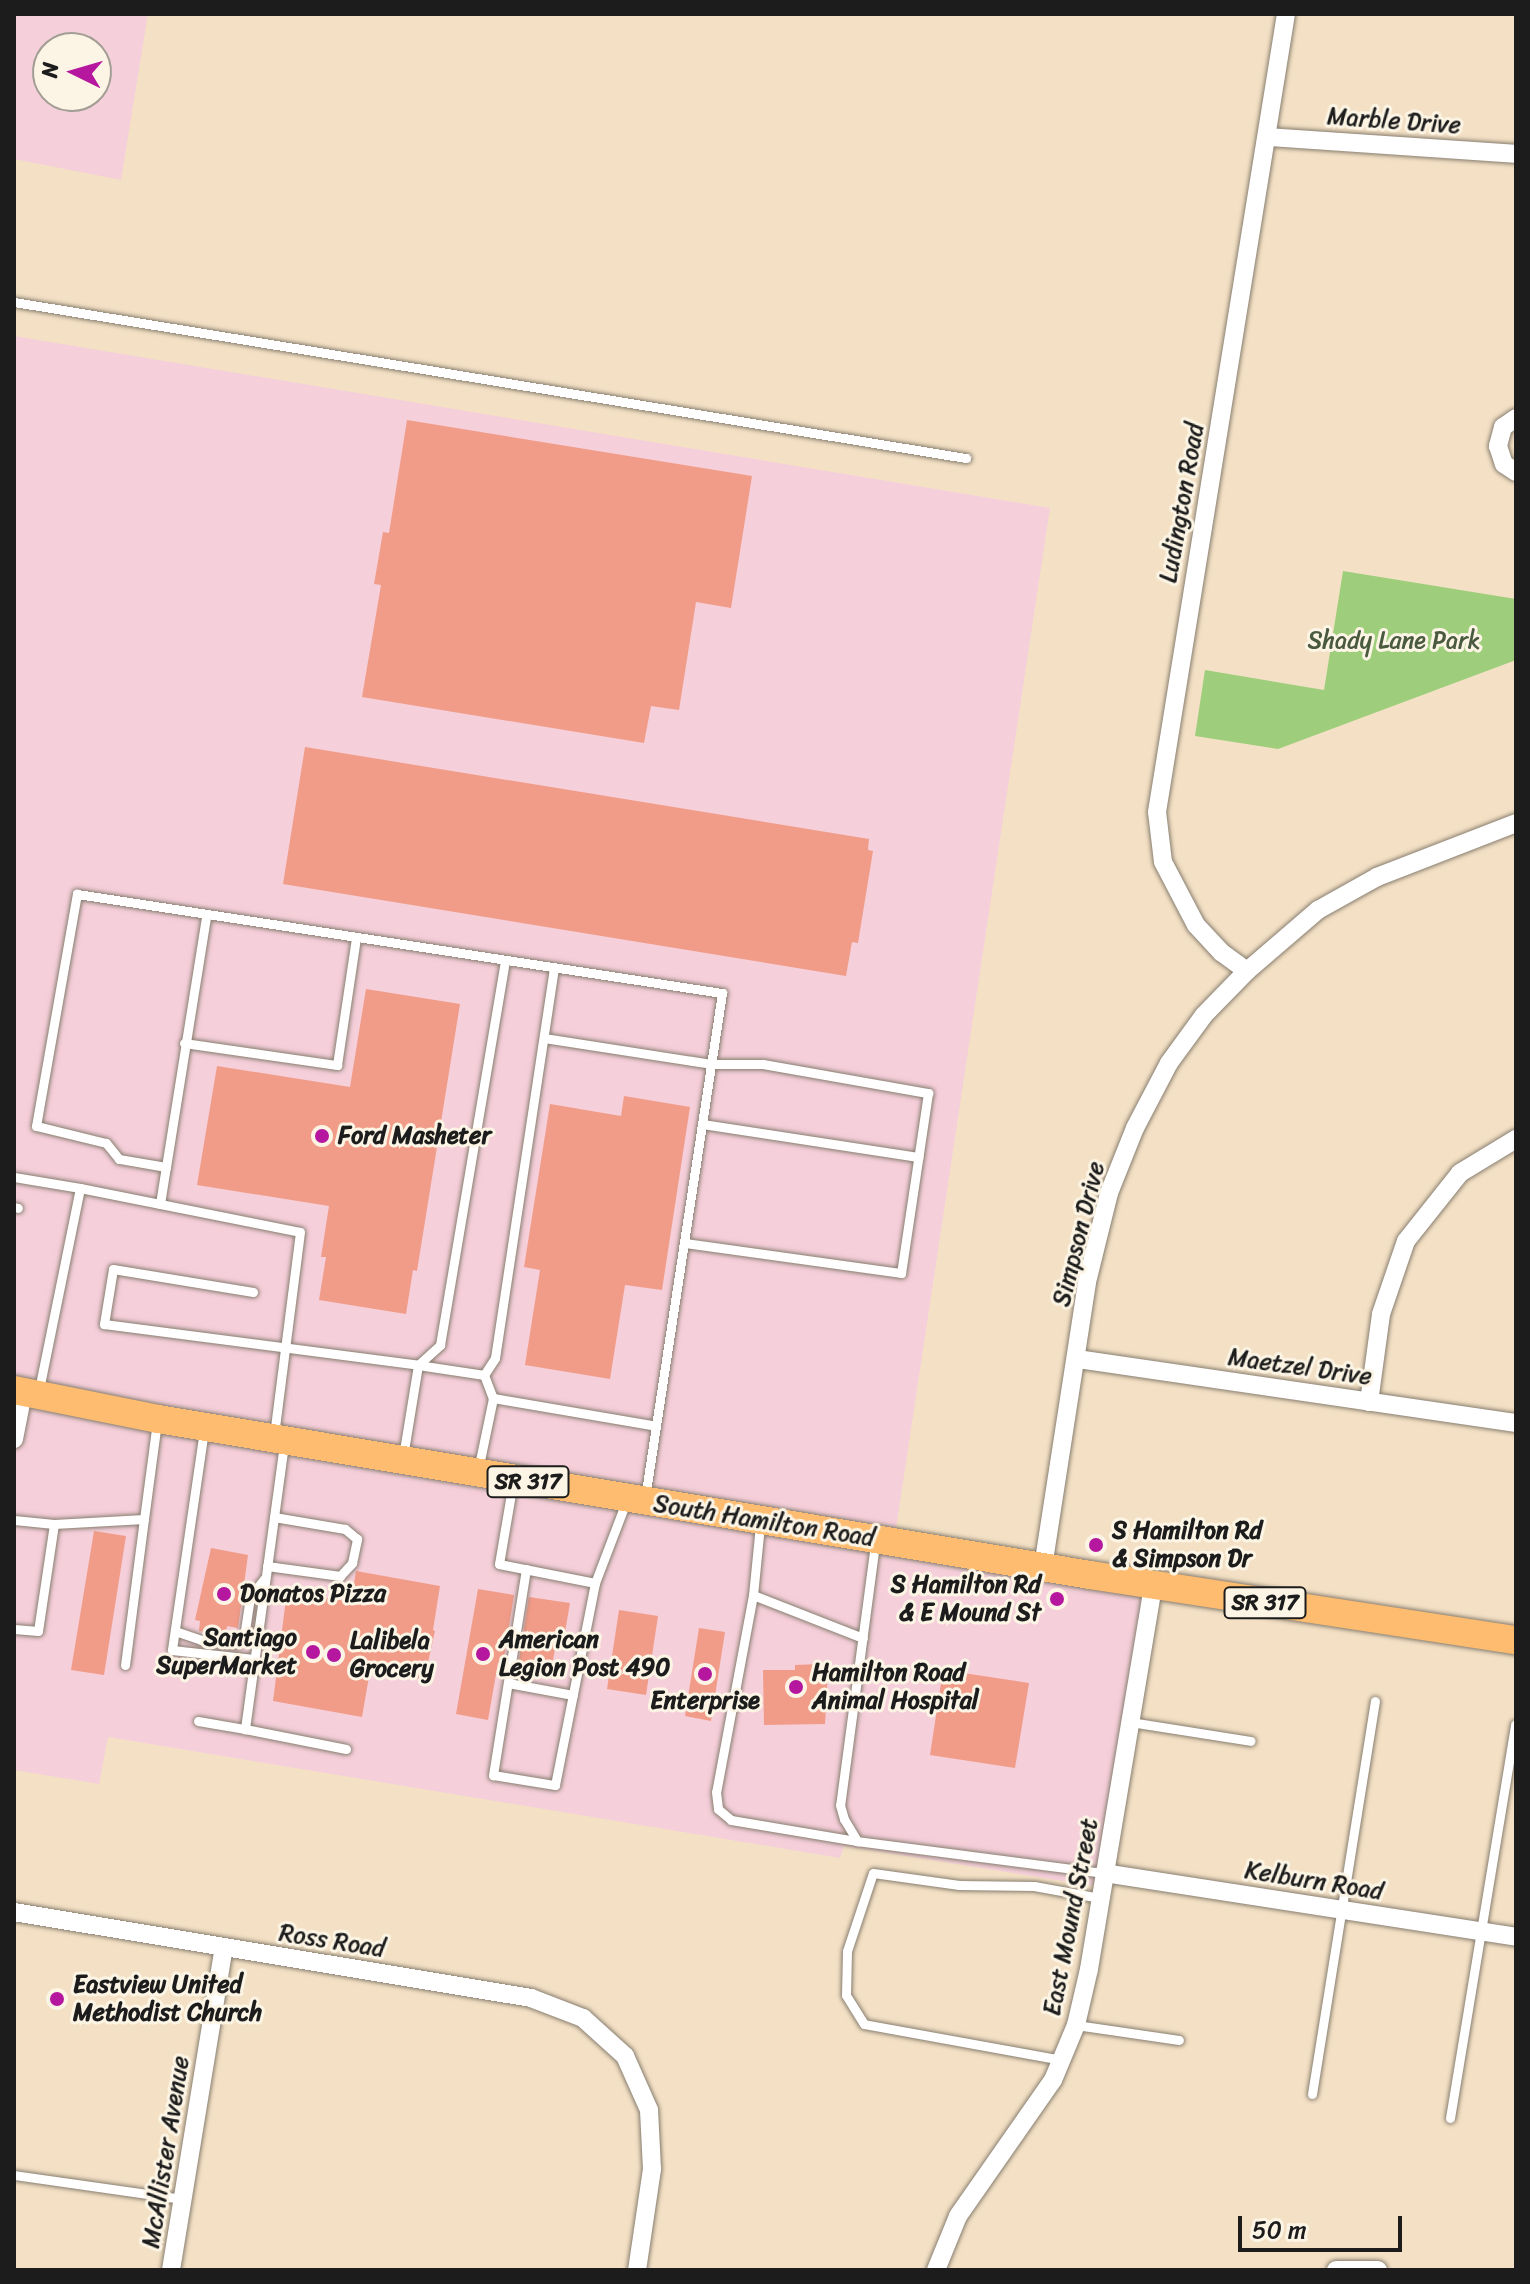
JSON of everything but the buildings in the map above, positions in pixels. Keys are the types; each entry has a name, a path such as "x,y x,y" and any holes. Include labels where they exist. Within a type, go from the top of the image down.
{"main road":[{"name":"South Hamilton Road","path":"25,1393 279,1440 1153,1586 1516,1640"}],"street":[{"name":"Ludington Road","path":"1247,971 1222,953 1196,925 1163,862 1157,812 1286,14"},
{"name":"Marble Drive","path":"1268,137 1516,154"},
{"path":"1516,418 1503,427 1498,446 1504,464 1516,472"},
{"name":"Simpson Drive","path":"1043,1567 1087,1282 1109,1193 1135,1128 1169,1063 1204,1015 1247,971 1318,910 1377,877 1516,823"},
{"path":"1369,1402 1381,1314 1406,1241 1460,1173 1516,1139"},
{"name":"Maetzel Drive","path":"1077,1359 1516,1423"},
{"path":"14,1439 25,1393"},
{"name":"East Mound Street","path":"936,2270 958,2216 1023,2127 1062,2060 1076,2025 1153,1586"},
{"name":"Kelburn Road","path":"1104,1873 1516,1937"},
{"name":"Ross Road","path":"14,1912 531,1998 583,2018 625,2056 649,2110 653,2140 652,2169 637,2270"},
{"name":"McAllister Avenue","path":"171,2270 224,1947"},
{"path":"1336,2270 1378,2270"}],"lane":[{"path":"14,302 966,458"},
{"path":"166,1167 119,1159 106,1143 36,1126 77,894 722,993 656,1426 636,1500 595,1583 555,1785 493,1775 526,1569"},
{"path":"160,1204 206,916"},
{"path":"184,1043 337,1065 356,938"},
{"path":"403,1461 418,1365 440,1345 505,961"},
{"path":"484,1375 495,1358 554,968"},
{"path":"544,1038 711,1064 763,1064 928,1093 901,1273 684,1243"},
{"path":"702,1124 918,1157"},
{"path":"14,1177 300,1232 285,1350 274,1517 245,1729"},
{"path":"25,1393 80,1188"},
{"path":"253,1292 113,1269 104,1324 484,1375"},
{"path":"477,1473 493,1398 484,1375"},
{"path":"493,1398 656,1426"},
{"path":"125,1665 158,1419"},
{"path":"204,1427 172,1650 254,1659"},
{"path":"513,1479 499,1564 595,1583"},
{"path":"266,1571 340,1576 352,1563 357,1539 345,1529 274,1517"},
{"path":"14,1520 54,1524 144,1519"},
{"path":"761,1520 753,1595 715,1802 723,1815 731,1820 857,1841 1104,1873"},
{"path":"14,1629 38,1631 54,1524"},
{"path":"857,1841 840,1805 876,1539"},
{"path":"175,1631 201,1640 237,1643 244,1637 250,1597 266,1571"},
{"path":"753,1595 863,1638"},
{"path":"508,1683 573,1695"},
{"path":"1312,2094 1375,1701"},
{"path":"198,1721 346,1749"},
{"path":"1130,1722 1251,1741"},
{"path":"1450,2118 1478,1931 1515,1724"},
{"path":"1062,2060 864,2024 846,1995 847,1951 873,1873 959,1885 1034,1886 1100,1898"},
{"path":"1076,2025 1179,2040"},
{"path":"14,2175 183,2199"}],"shaded area":[{"path":"14,14 148,14 121,180 14,159"},
{"path":"14,336 1050,508 894,1542 1152,1586 1101,1887 844,1846 840,1858 108,1737 99,1784 14,1770"}],"green space":[{"name":"Shady Lane Park","path":"1343,571 1516,599 1516,660 1278,749 1195,736 1205,670 1324,690"}],"place":[{"name":"Ford Masheter","path":"322,1136"},
{"name":"S Hamilton Rd & Simpson Dr","path":"1096,1545"},
{"name":"Donatos Pizza","path":"224,1594"},
{"name":"S Hamilton Rd & E Mound St","path":"1057,1599"},
{"name":"Santiago SuperMarket","path":"313,1652"},
{"name":"American Legion Post 490","path":"483,1654"},
{"name":"Lalibela Grocery","path":"334,1655"},
{"name":"Enterprise","path":"705,1674"},
{"name":"Hamilton Road Animal Hospital","path":"796,1687"},
{"name":"Eastview United Methodist Church","path":"57,1999"}]}
